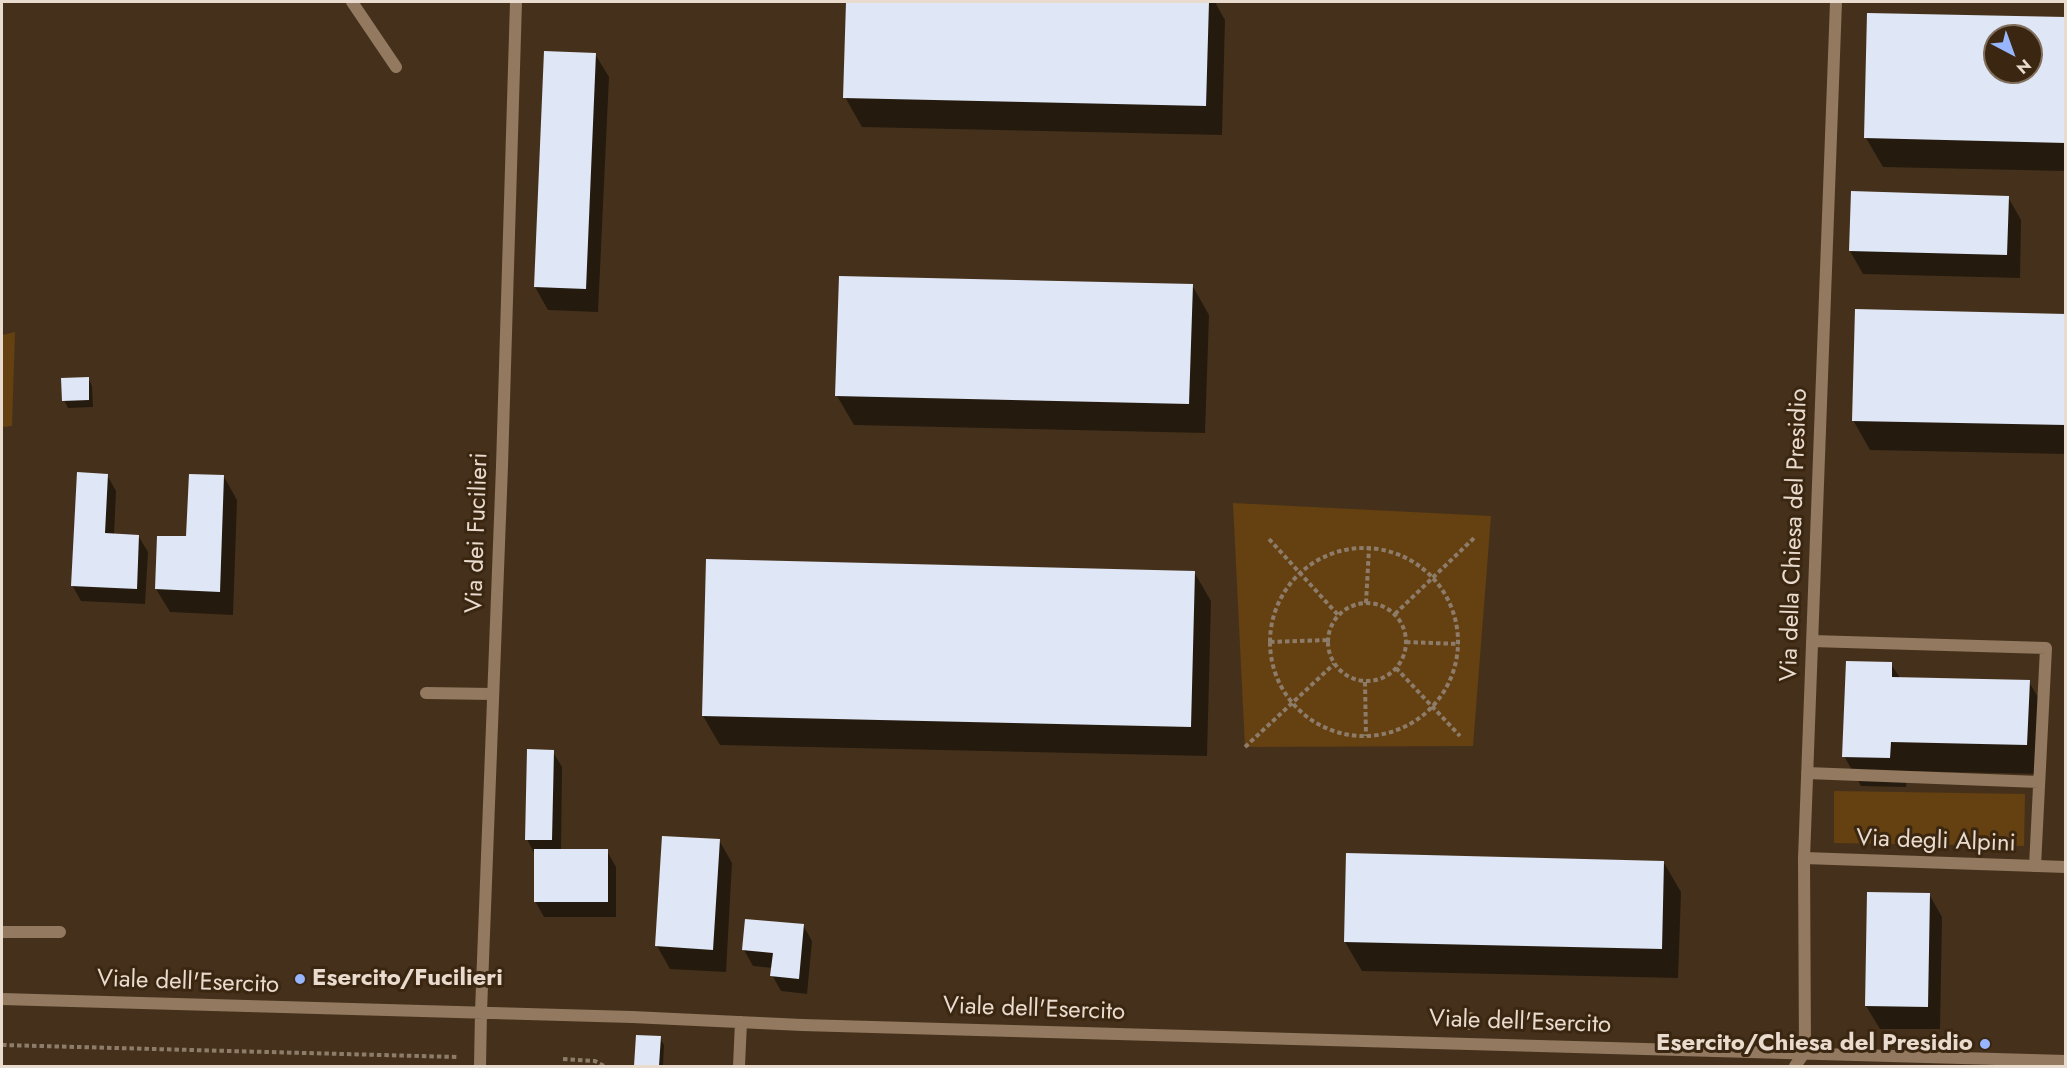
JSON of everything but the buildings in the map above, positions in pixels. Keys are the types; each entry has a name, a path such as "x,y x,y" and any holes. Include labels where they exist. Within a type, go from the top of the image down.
{"street":[{"path":"352,2 396,67"},
{"name":"Via dei Fucilieri","path":"481,1062 481,1012 503,454 516,2"},
{"name":"Via della Chiesa del Presidio","path":"1805,1052 1804,858 1836,2"},
{"path":"1812,641 2046,648 2034,866"},
{"path":"426,693 493,694"},
{"path":"1808,773 2039,782"},
{"name":"Via degli Alpini","path":"1804,858 2066,867"},
{"path":"2,932 60,932"},
{"name":"Viale dell'Esercito","path":"2,999 2066,1060"},
{"path":"738,1066 741,1022"},
{"path":"1795,1066 1805,1052"}],"path":[{"path":"1394,614 1434,578 1474,537"},
{"path":"1269,539 1339,616"},
{"path":"1359,547 1391,550 1420,565 1434,578 1443,587 1457,616 1460,649 1452,680 1434,707 1410,725 1381,735 1366,736 1350,736 1321,727 1296,708 1279,684 1270,654 1270,642 1271,624 1282,595 1300,572 1328,554 1359,547"},
{"path":"1366,603 1369,548"},
{"path":"1366,603 1384,607 1394,614 1405,632 1406,642 1406,651 1396,668 1377,681 1365,682 1342,673 1334,664 1329,652 1328,640 1330,630 1339,616 1353,606 1366,603"},
{"path":"1270,642 1328,640"},
{"path":"1406,642 1459,644"},
{"path":"1245,747 1334,664"},
{"path":"1396,668 1460,736"},
{"path":"1365,682 1366,736"},
{"path":"2,1046 481,1062"},
{"path":"563,1059 595,1061 604,1066"}],"shaded area":[{"path":"15,332 12,426 2,427 2,335"},
{"path":"1233,503 1491,516 1473,746 1245,747"},
{"path":"1834,791 2025,794 2024,846 1834,843"}],"place":[{"name":"Esercito/Fucilieri","path":"300,979"},
{"name":"Esercito/Chiesa del Presidio","path":"1985,1044"}]}
